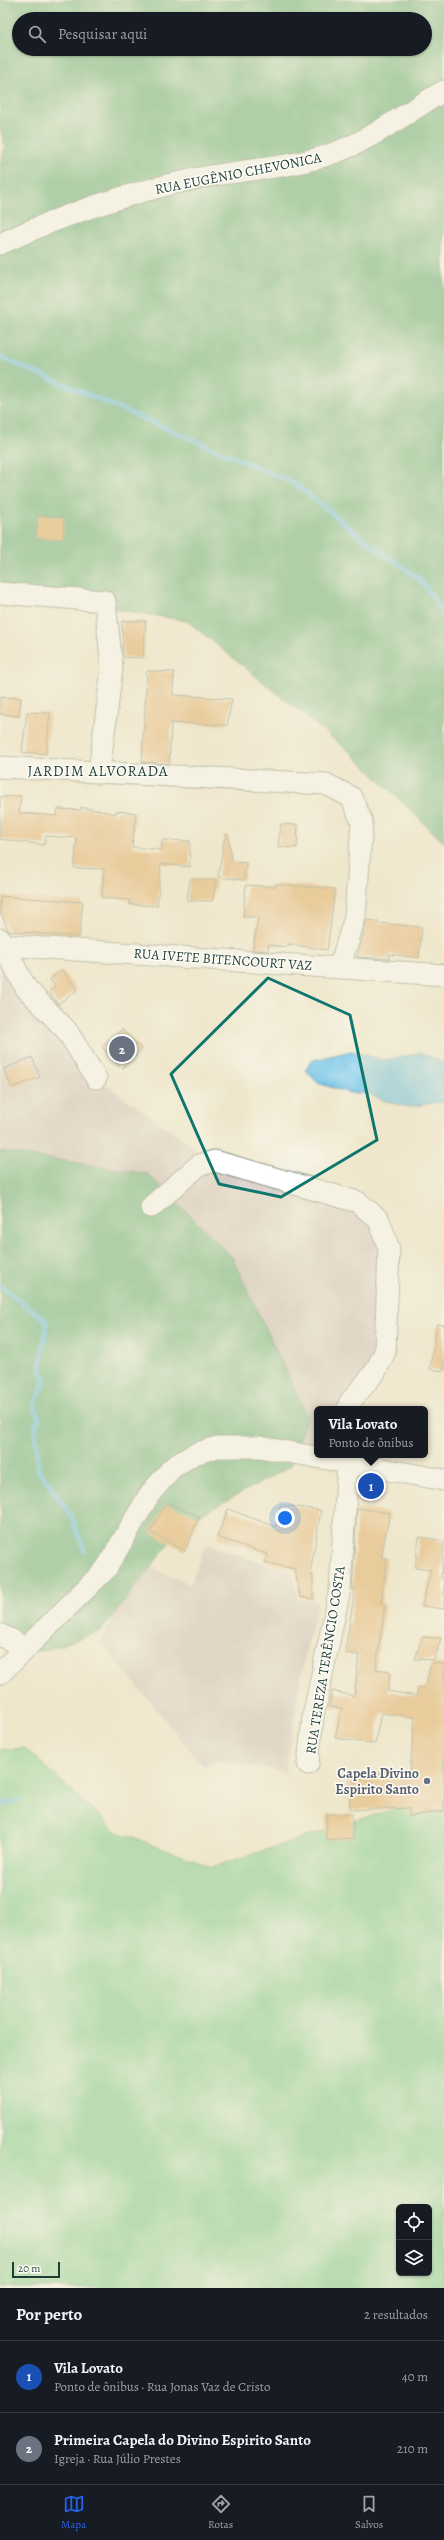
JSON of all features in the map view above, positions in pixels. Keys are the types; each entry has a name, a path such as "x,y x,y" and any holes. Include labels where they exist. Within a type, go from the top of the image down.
{"main road":[{"path":"0,1635 24,1650 2,1666"}],"street":[{"name":"RUA EUGÊNIO CHEVONICA","path":"0,244 41,225 117,199 195,178 278,167 336,152 383,131 444,91"},
{"path":"0,593 105,601 112,668 99,773"},
{"path":"0,767 326,784 351,797 362,822 355,917 340,966"},
{"path":"1,942 26,988 67,1030 96,1078"},
{"name":"RUA IVETE BITENCOURT VAZ","path":"1,942 340,966 444,975"},
{"path":"151,1207 200,1165 215,1161 358,1202 379,1220 389,1249 384,1352 374,1372 350,1402 349,1406"},
{"path":"24,1650 106,1569 149,1495 172,1468 194,1454 217,1447 260,1447 314,1454"},
{"path":"347,1458 444,1480"},
{"name":"RUA TEREZA TERÊNCIO COSTA","path":"308,1764 314,1717 340,1588 347,1458"}],"highlighted area":[{"path":"268,978 350,1015 377,1140 281,1197 219,1184 171,1074"}],"shaded area":[{"path":"0,943 96,1078 215,1161 379,1220 385,1352 350,1406 314,1406 314,1455 194,1454 0,1271"},
{"path":"206,1544 292,1573 298,1599 318,1601 305,1655 285,1772 217,1760 204,1767 101,1642 140,1563 190,1584"}],"green space":[{"path":"0,0 444,0 444,843 351,753 187,621 0,590 0,164 5,146 0,128"},
{"path":"0,1151 148,1174 232,1257 307,1416 291,1466 185,1523 101,1631 41,1652 0,1632"},
{"path":"25,1748 115,1831 212,1867 396,1808 444,1800 444,2288 0,2288 0,1750"}],"water":[{"path":"351,1051 384,1060 421,1053 444,1063 444,1103 439,1102 408,1107 385,1101 368,1093 349,1093 318,1083 306,1070 311,1061"}],"building":[{"path":"38,515 64,517 63,540 35,538"},
{"path":"122,621 146,621 143,658 123,657"},
{"path":"147,671 174,672 173,695 232,699 227,725 171,723 169,764 142,762"},
{"path":"0,697 21,698 19,716 0,714"},
{"path":"27,712 50,713 46,754 22,752"},
{"path":"21,796 19,813 57,816 58,809 81,810 81,807 116,814 116,811 136,813 132,847 162,850 162,840 190,841 190,867 161,864 157,906 129,904 130,900 102,898 104,869 74,868 77,838 46,836 44,845 0,839 0,797"},
{"path":"281,824 298,825 297,848 278,847"},
{"path":"225,835 228,835 232,862 246,863 244,880 218,877"},
{"path":"190,879 216,880 212,901 187,901"},
{"path":"276,884 335,889 327,950 288,944 288,947 268,945 268,951 253,950 258,917 243,917 246,885 275,887"},
{"path":"0,896 83,902 79,937 9,931 0,912"},
{"path":"367,920 378,921 377,923 422,927 419,958 389,954 389,959 357,957"},
{"path":"62,970 77,990 58,1004 49,992 55,987 50,979"},
{"path":"122,1029 142,1050 122,1069 102,1047"},
{"path":"32,1057 40,1077 12,1088 4,1069"},
{"path":"437,1324 444,1325 444,1371 430,1369"},
{"path":"166,1503 199,1516 185,1551 150,1532"},
{"path":"280,1505 321,1510 310,1574 313,1575 313,1599 300,1597 295,1569 265,1562 267,1554 217,1537 228,1509 276,1527"},
{"path":"357,1508 390,1513 381,1557 387,1558 381,1603 385,1604 376,1669 390,1671 388,1691 417,1696 418,1687 425,1688 431,1663 444,1664 444,1811 409,1816 409,1808 350,1810 349,1775 410,1771 415,1717 381,1713 375,1744 335,1738 342,1708 329,1707 332,1691 354,1696 359,1655 345,1653 355,1589 352,1589"},
{"path":"419,1537 444,1541 441,1578 444,1578 444,1609 422,1606 431,1570 415,1568"},
{"path":"422,1637 441,1638 434,1660 415,1659"},
{"path":"327,1814 352,1814 353,1838 326,1840"}],"waterway":[{"path":"0,357 296,484 367,542 420,579 444,614"},
{"path":"0,1286 47,1321 40,1368 45,1380 34,1406 39,1418 35,1427 38,1469 70,1514 85,1551"},
{"path":"0,1802 6,1805 19,1800"}],"place":[{"name":"Primeira Capela do Divino Espirito Santo","path":"122,1049"},
{"name":"Vila Lovato","path":"371,1486"},
{"name":"Capela Divino Espirito Santo","path":"427,1781"}],"district":[{"name":"JARDIM ALVORADA","path":"98,771"}]}
